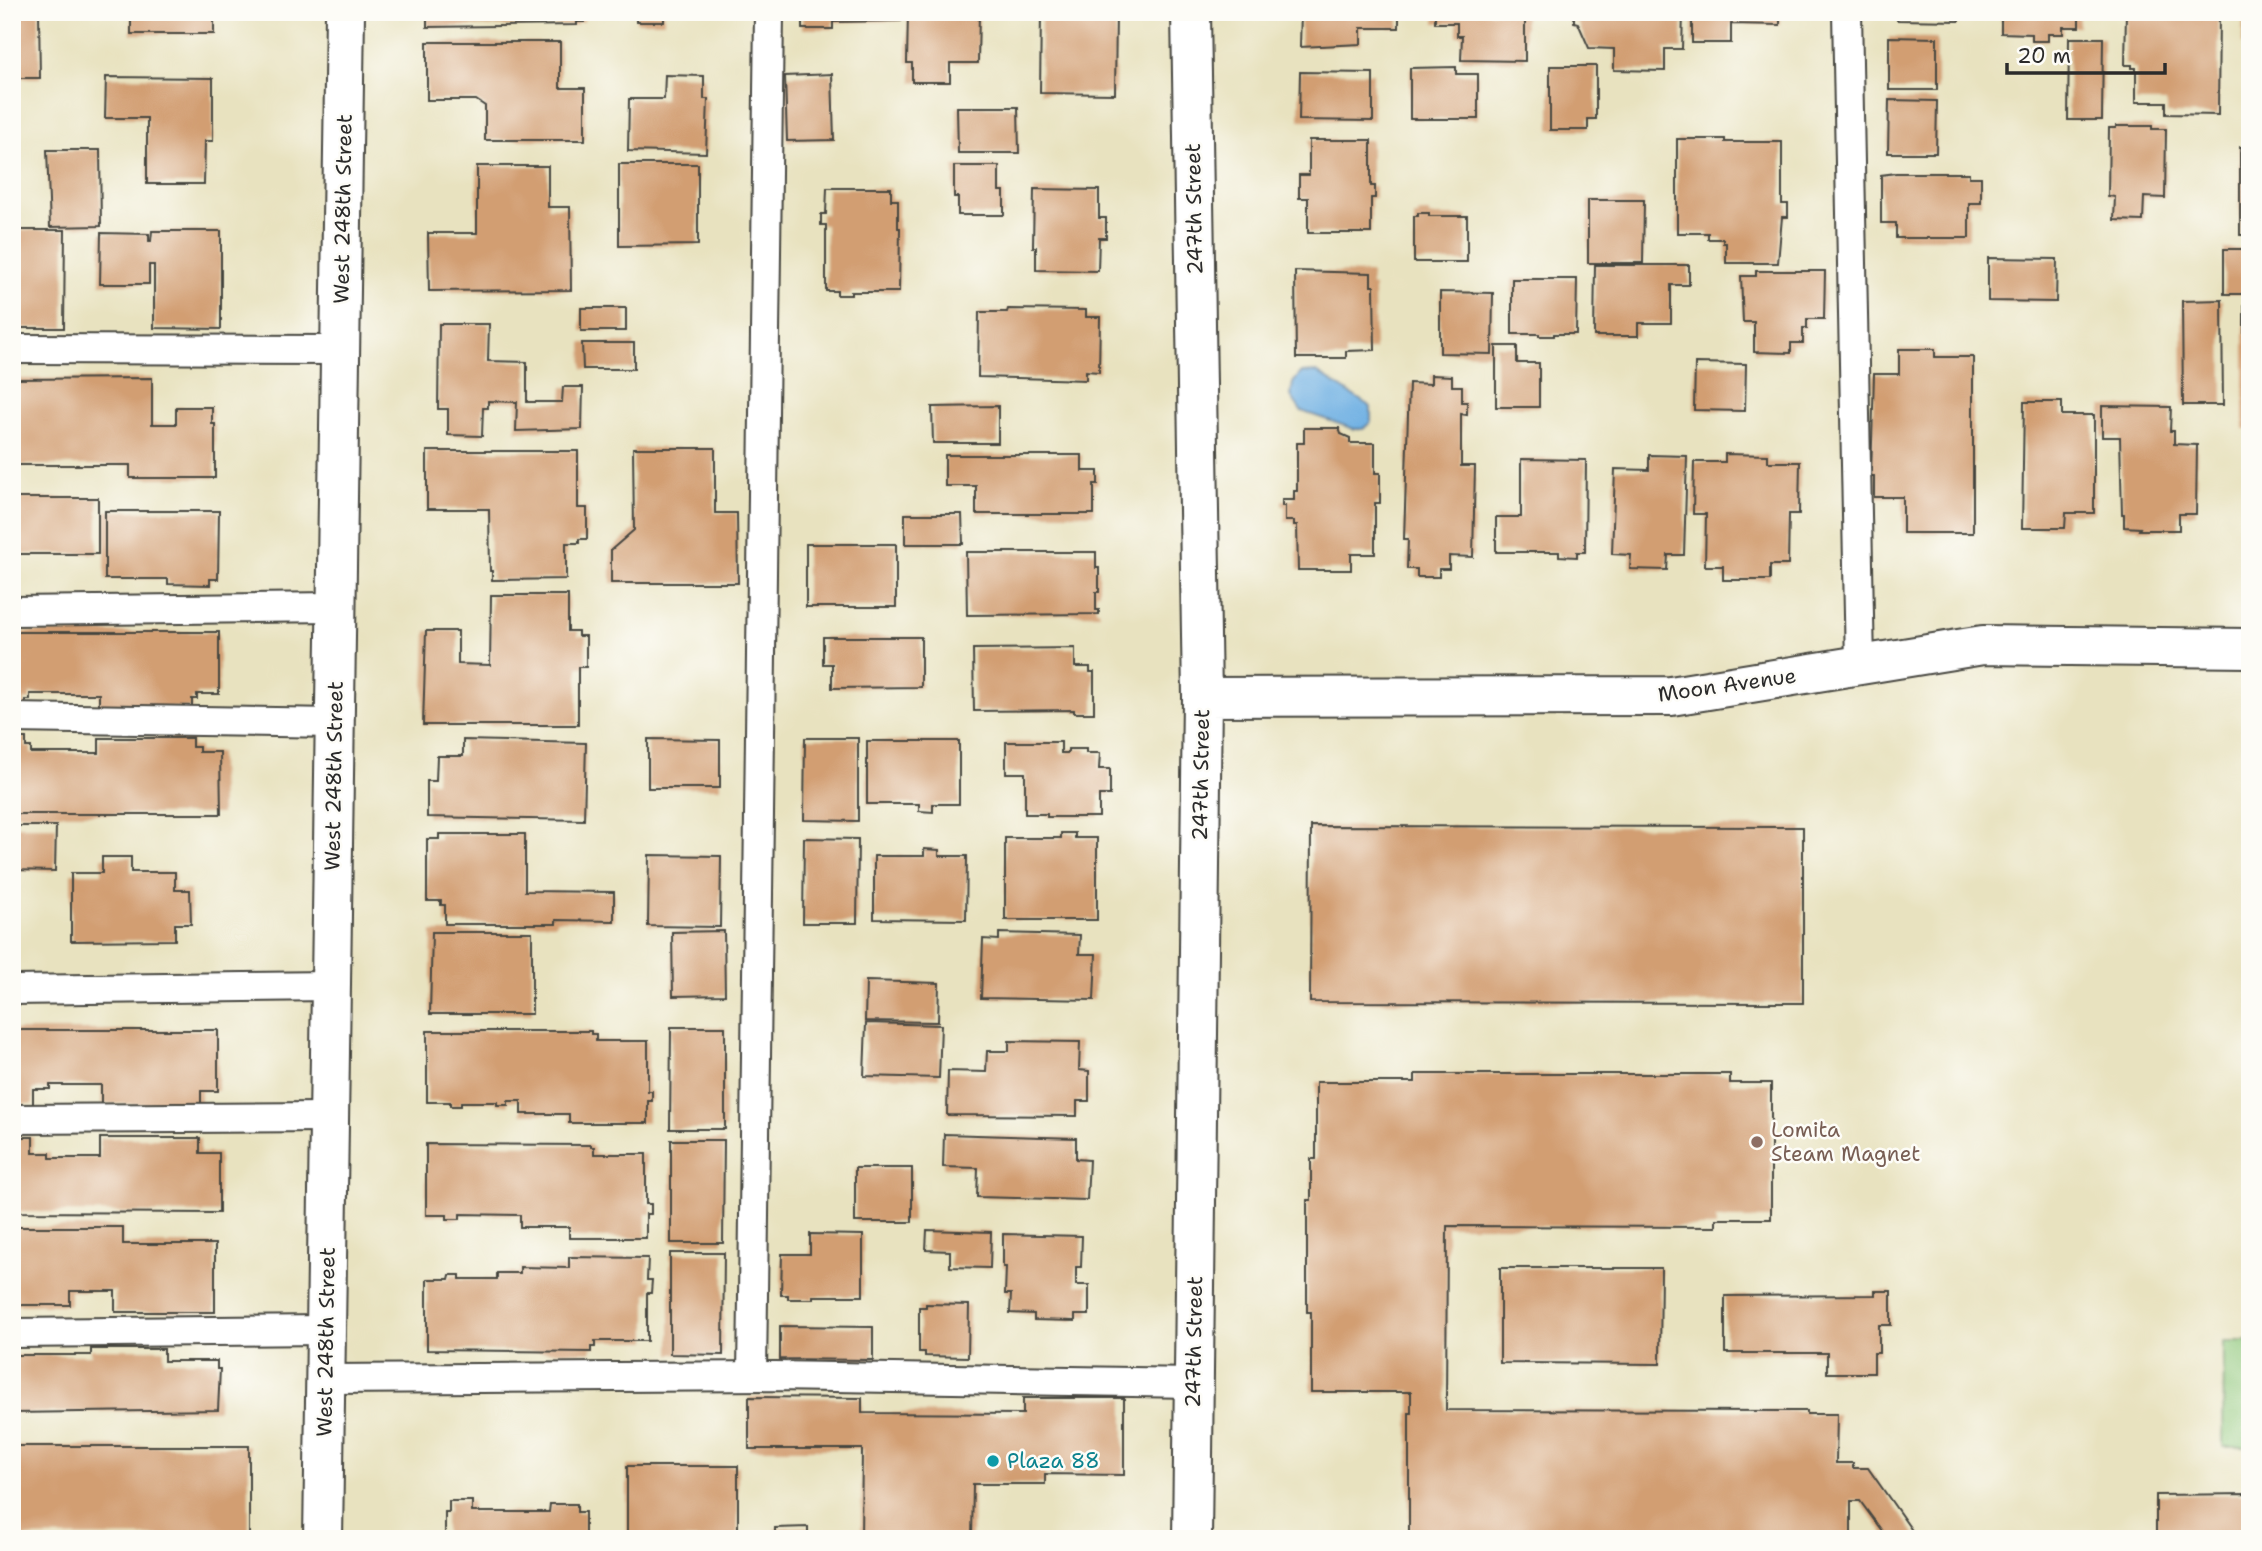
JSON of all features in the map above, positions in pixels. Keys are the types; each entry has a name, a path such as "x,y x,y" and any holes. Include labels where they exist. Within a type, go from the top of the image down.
{"street":[{"name":"West 248th Street","path":"323,1539 345,12"},
{"name":"247th Street","path":"1191,12 1202,697 1192,1539"},
{"name":"Moon Avenue","path":"1202,697 1671,696 1983,645 2250,648"}],"lane":[{"path":"752,1376 769,12"},
{"path":"1847,12 1860,665"},
{"path":"12,349 341,350"},
{"path":"12,611 336,607"},
{"path":"12,718 335,723"},
{"path":"12,990 331,986"},
{"path":"12,1119 329,1117"},
{"path":"12,1333 326,1330"},
{"path":"326,1379 752,1376 1194,1383"}],"green space":[{"path":"2224,1341 2250,1341 2250,1447 2223,1447"}],"water":[{"path":"1317,372 1371,407 1371,422 1363,429 1354,429 1301,411 1291,396 1293,383 1301,373"}],"building":[{"path":"12,12 39,12 40,78 12,78"},
{"path":"131,12 214,12 214,34 131,34"},
{"path":"427,12 584,12 584,22 577,22 577,25 427,27"},
{"path":"636,12 664,12 664,22 636,22"},
{"path":"802,12 901,12 901,21 833,22 833,29 802,29"},
{"path":"908,12 979,12 978,63 950,63 950,82 912,82 912,63 907,63"},
{"path":"1041,12 1116,12 1115,94 1040,93"},
{"path":"1301,12 1399,12 1399,28 1361,28 1361,44 1300,47"},
{"path":"1435,12 1525,12 1525,61 1461,60 1462,36 1457,36 1457,23 1435,23"},
{"path":"1574,12 1683,12 1682,49 1665,49 1665,71 1614,70 1614,49 1589,48 1578,23 1574,22"},
{"path":"1695,12 1780,12 1780,25 1731,24 1731,43 1692,43 1692,21 1695,21"},
{"path":"1897,12 1959,12 1959,21 1897,20"},
{"path":"2001,12 2079,12 2079,27 2063,27 2063,34 2048,34 2048,41 2032,41 2032,34 2001,33"},
{"path":"2126,12 2219,12 2218,115 2166,114 2166,102 2136,102 2136,68 2125,65"},
{"path":"2243,12 2250,12 2250,44 2242,44"},
{"path":"1889,37 1937,38 1937,90 1889,90"},
{"path":"2069,38 2103,38 2102,120 2068,120"},
{"path":"427,42 560,42 560,88 585,88 585,140 485,140 485,106 476,100 427,100"},
{"path":"1550,66 1596,66 1596,119 1588,119 1588,130 1550,130"},
{"path":"1456,67 1456,74 1478,74 1478,119 1410,119 1410,68"},
{"path":"1300,72 1373,73 1373,121 1299,120"},
{"path":"832,74 834,140 787,141 785,76"},
{"path":"665,75 704,76 704,99 708,99 706,153 628,151 629,99 664,99"},
{"path":"106,77 213,78 213,141 205,141 204,184 147,184 147,118 105,118"},
{"path":"1889,100 1937,101 1936,153 1888,153"},
{"path":"957,107 1018,107 1019,153 958,153"},
{"path":"2152,126 2152,129 2166,129 2165,198 2144,197 2143,221 2114,220 2115,197 2108,196 2109,128"},
{"path":"1677,139 1782,142 1782,204 1788,204 1788,217 1782,217 1778,263 1726,263 1726,243 1723,243 1723,239 1708,239 1708,233 1677,233"},
{"path":"1309,140 1371,140 1371,186 1375,186 1375,198 1371,198 1371,233 1308,233 1308,198 1299,198 1299,175 1309,175"},
{"path":"2240,147 2250,147 2250,235 2240,235"},
{"path":"47,150 100,150 101,226 50,227"},
{"path":"619,164 698,164 698,245 619,246"},
{"path":"477,166 548,166 548,207 570,207 571,290 429,291 428,233 477,233"},
{"path":"954,166 999,166 999,191 1004,191 1004,215 958,215 958,197 954,197"},
{"path":"1969,173 1969,177 1981,177 1981,203 1969,203 1969,238 1896,238 1896,223 1881,223 1881,175"},
{"path":"827,188 891,188 891,200 898,200 899,292 851,292 851,295 837,295 837,291 826,291 826,225 821,225 821,214 826,214"},
{"path":"1034,189 1099,190 1099,218 1106,218 1106,238 1099,238 1098,271 1036,270 1036,247 1033,247"},
{"path":"1588,200 1644,200 1643,263 1588,263"},
{"path":"1418,213 1429,213 1429,216 1467,216 1467,262 1414,262 1414,216 1418,216"},
{"path":"12,230 65,230 64,328 12,328"},
{"path":"152,231 221,231 221,329 154,328 154,265 149,265 149,284 100,284 101,233 149,234 151,241"},
{"path":"2224,249 2250,249 2250,429 2244,429 2244,294 2224,294"},
{"path":"1988,258 2057,259 2056,302 1988,301"},
{"path":"1595,265 1689,265 1689,285 1671,285 1671,323 1638,323 1638,336 1594,336"},
{"path":"1295,271 1371,273 1371,286 1374,286 1375,350 1346,351 1346,358 1296,358"},
{"path":"1756,271 1825,271 1824,319 1807,319 1807,328 1803,328 1803,343 1791,343 1791,353 1754,352 1754,322 1743,322 1741,276 1756,276"},
{"path":"1512,279 1577,279 1576,334 1512,334"},
{"path":"1440,292 1493,293 1492,354 1440,353"},
{"path":"2222,300 2223,405 2183,405 2182,301"},
{"path":"581,308 626,308 626,331 581,331"},
{"path":"1008,309 1086,310 1086,317 1100,317 1099,372 1086,371 1086,380 978,377 979,312 1007,312"},
{"path":"439,324 489,324 488,361 527,362 527,402 562,402 563,387 583,387 582,429 516,431 517,402 488,401 488,408 483,408 482,436 448,435 448,409 438,409"},
{"path":"582,343 634,343 634,369 583,369"},
{"path":"1496,346 1517,346 1517,363 1539,363 1539,407 1496,407"},
{"path":"1899,349 1935,349 1935,357 1973,357 1973,533 1903,533 1903,497 1874,497 1874,476 1871,476 1874,374 1899,374"},
{"path":"1695,363 1746,364 1745,411 1694,410"},
{"path":"1431,375 1452,376 1452,386 1462,386 1462,402 1467,402 1467,415 1461,414 1461,466 1475,466 1473,557 1449,556 1449,569 1439,569 1439,577 1417,577 1417,569 1407,569 1408,539 1404,539 1409,383 1431,384"},
{"path":"152,378 152,424 176,424 176,407 212,407 212,424 215,424 215,478 130,478 130,465 12,465 12,379"},
{"path":"2024,402 2062,402 2062,415 2094,415 2094,513 2066,513 2065,528 2022,528"},
{"path":"998,406 998,443 933,443 932,407"},
{"path":"2102,406 2171,407 2170,431 2174,431 2174,444 2197,445 2196,514 2179,514 2179,530 2139,530 2140,528 2124,527 2120,437 2102,437"},
{"path":"1304,428 1339,428 1341,434 1350,438 1350,443 1375,443 1375,473 1380,473 1380,503 1375,503 1375,554 1351,554 1351,570 1298,570 1297,525 1294,525 1294,521 1285,521 1285,506 1282,506 1282,500 1294,500 1294,491 1297,491 1297,443 1304,443"},
{"path":"633,448 715,448 715,513 737,513 738,583 611,583 611,550 634,530"},
{"path":"427,451 578,451 578,508 587,508 587,539 579,539 579,543 566,543 566,579 492,580 489,509 427,509"},
{"path":"1725,454 1768,455 1768,462 1800,462 1799,514 1789,514 1788,565 1770,565 1770,580 1723,580 1723,566 1705,566 1706,514 1693,514 1694,462 1725,462"},
{"path":"945,455 1082,455 1082,471 1098,471 1098,484 1094,484 1094,514 976,514 976,486 945,486"},
{"path":"1649,455 1687,456 1684,555 1668,555 1667,570 1630,569 1631,555 1612,554 1615,469 1649,470"},
{"path":"1521,459 1586,460 1585,552 1577,552 1577,557 1559,556 1559,552 1496,552 1496,517 1521,517"},
{"path":"12,498 98,498 98,554 12,554"},
{"path":"105,511 219,511 218,579 210,579 210,585 168,584 168,579 105,579"},
{"path":"905,514 962,514 963,544 905,544"},
{"path":"806,544 896,544 896,607 806,607"},
{"path":"966,552 1096,552 1099,592 1096,592 1096,610 1099,610 1099,614 967,615"},
{"path":"491,595 568,595 568,631 578,631 578,636 586,636 586,667 578,667 578,725 423,725 426,631 458,631 458,664 490,665"},
{"path":"12,632 219,632 219,694 197,694 197,699 192,699 192,708 99,708 99,694 30,694 30,700 25,700 25,708 12,708"},
{"path":"823,637 921,637 921,687 832,688 832,664 823,664"},
{"path":"1075,648 1075,667 1090,667 1090,672 1094,672 1094,713 1074,713 1074,710 974,711 973,649"},
{"path":"12,738 26,738 26,747 31,747 31,753 99,753 99,738 192,738 192,747 199,747 199,752 220,752 221,814 12,814"},
{"path":"805,738 858,738 858,821 804,820"},
{"path":"648,739 720,740 720,788 648,788"},
{"path":"463,740 586,743 584,820 427,817 427,781 436,781 437,756 463,756"},
{"path":"867,741 959,741 959,804 933,804 933,812 919,811 919,804 867,804"},
{"path":"1006,742 1061,742 1061,753 1068,753 1068,749 1086,749 1086,753 1100,753 1099,769 1110,769 1110,795 1099,795 1099,817 1047,817 1047,814 1025,814 1025,773 1006,773"},
{"path":"12,826 56,826 55,871 12,870"},
{"path":"1311,826 1803,827 1803,1003 1310,1002"},
{"path":"1061,833 1075,833 1075,838 1097,838 1097,920 1005,920 1005,838 1061,838"},
{"path":"439,834 525,834 525,891 614,892 614,921 445,924 445,905 441,905 441,901 427,901 427,839 439,839"},
{"path":"804,838 858,839 857,923 803,923"},
{"path":"924,849 939,850 939,856 967,856 966,920 874,919 874,856 924,856"},
{"path":"649,855 721,856 720,927 648,926"},
{"path":"102,857 131,857 131,872 175,872 175,890 190,890 191,924 175,924 175,940 71,941 71,873 102,873"},
{"path":"724,931 725,995 673,996 672,932"},
{"path":"432,932 532,932 532,1014 430,1014"},
{"path":"999,933 1080,935 1079,954 1096,954 1094,1000 981,998 983,939 999,940"},
{"path":"866,981 939,983 938,1022 865,1021"},
{"path":"866,1023 941,1025 939,1078 864,1076"},
{"path":"671,1027 725,1027 725,1129 670,1129"},
{"path":"12,1030 218,1030 218,1091 201,1091 201,1104 101,1104 101,1085 50,1085 50,1089 33,1089 33,1104 12,1104"},
{"path":"427,1031 591,1031 591,1034 596,1034 596,1041 648,1041 648,1091 652,1091 652,1101 648,1101 648,1123 569,1123 569,1114 521,1114 521,1101 508,1101 508,1105 497,1105 497,1102 461,1102 461,1106 450,1106 450,1102 427,1102"},
{"path":"1009,1041 1080,1042 1079,1070 1089,1071 1089,1101 1077,1101 1077,1116 947,1115 948,1071 986,1072 987,1051 1009,1051"},
{"path":"1415,1074 1730,1074 1730,1083 1771,1083 1771,1219 1716,1219 1716,1227 1447,1226 1446,1410 1807,1411 1807,1414 1837,1414 1836,1463 1853,1463 1853,1468 1868,1468 1918,1539 1888,1539 1860,1501 1851,1501 1851,1539 1409,1539 1411,1392 1311,1392 1311,1312 1307,1312 1307,1200 1311,1200 1311,1159 1316,1159 1316,1082 1415,1082"},
{"path":"944,1134 1076,1138 1076,1159 1089,1160 1087,1200 977,1197 978,1168 943,1167"},
{"path":"12,1137 33,1137 33,1153 50,1153 50,1158 100,1158 100,1138 200,1138 200,1153 219,1153 219,1213 12,1212"},
{"path":"671,1140 724,1140 723,1243 671,1243"},
{"path":"426,1144 591,1145 594,1147 594,1154 646,1154 646,1204 651,1204 651,1214 646,1214 646,1238 569,1238 569,1227 520,1227 520,1215 460,1214 460,1219 447,1219 447,1215 426,1215"},
{"path":"855,1168 912,1168 912,1222 855,1222"},
{"path":"12,1227 123,1227 123,1244 215,1244 215,1312 115,1312 115,1291 70,1291 70,1305 12,1305"},
{"path":"927,1230 991,1232 990,1268 950,1267 950,1251 926,1250"},
{"path":"810,1234 863,1235 863,1296 788,1299 788,1295 781,1295 782,1254 810,1254"},
{"path":"1003,1234 1082,1236 1081,1267 1076,1267 1076,1285 1089,1285 1089,1315 1075,1315 1075,1321 1034,1320 1034,1314 1010,1313 1011,1294 1005,1294"},
{"path":"670,1253 724,1253 723,1355 670,1354"},
{"path":"569,1257 648,1258 647,1280 652,1280 651,1293 647,1293 647,1341 595,1341 591,1352 427,1350 427,1279 449,1279 450,1275 460,1275 460,1279 497,1279 497,1273 520,1273 520,1267 569,1268"},
{"path":"1500,1268 1661,1268 1660,1364 1500,1363"},
{"path":"1875,1291 1891,1291 1891,1325 1879,1325 1879,1353 1874,1353 1874,1373 1827,1373 1827,1353 1725,1353 1725,1296 1875,1295"},
{"path":"926,1304 969,1305 968,1357 925,1356 925,1352 919,1352 919,1307 926,1307"},
{"path":"780,1326 873,1327 873,1360 780,1359"},
{"path":"91,1349 164,1349 164,1361 217,1361 217,1369 220,1369 218,1410 12,1413 12,1355 91,1355"},
{"name":"Plaza 88","path":"749,1397 862,1398 862,1413 1023,1414 1023,1398 1124,1398 1124,1475 1045,1474 1045,1484 973,1484 972,1539 861,1539 862,1449 749,1449"},
{"path":"12,1446 249,1446 249,1536 12,1537"},
{"path":"627,1466 738,1466 738,1539 627,1539"},
{"path":"2250,1494 2250,1539 2156,1539 2156,1495"},
{"path":"449,1501 472,1501 472,1512 549,1512 550,1504 577,1504 577,1512 585,1512 585,1539 445,1539 445,1512 449,1512"},
{"path":"808,1527 808,1539 775,1539 775,1528"}],"place":[{"name":"Lomita Steam Magnet","path":"1757,1142"},
{"name":"Plaza 88","path":"993,1461"}]}
